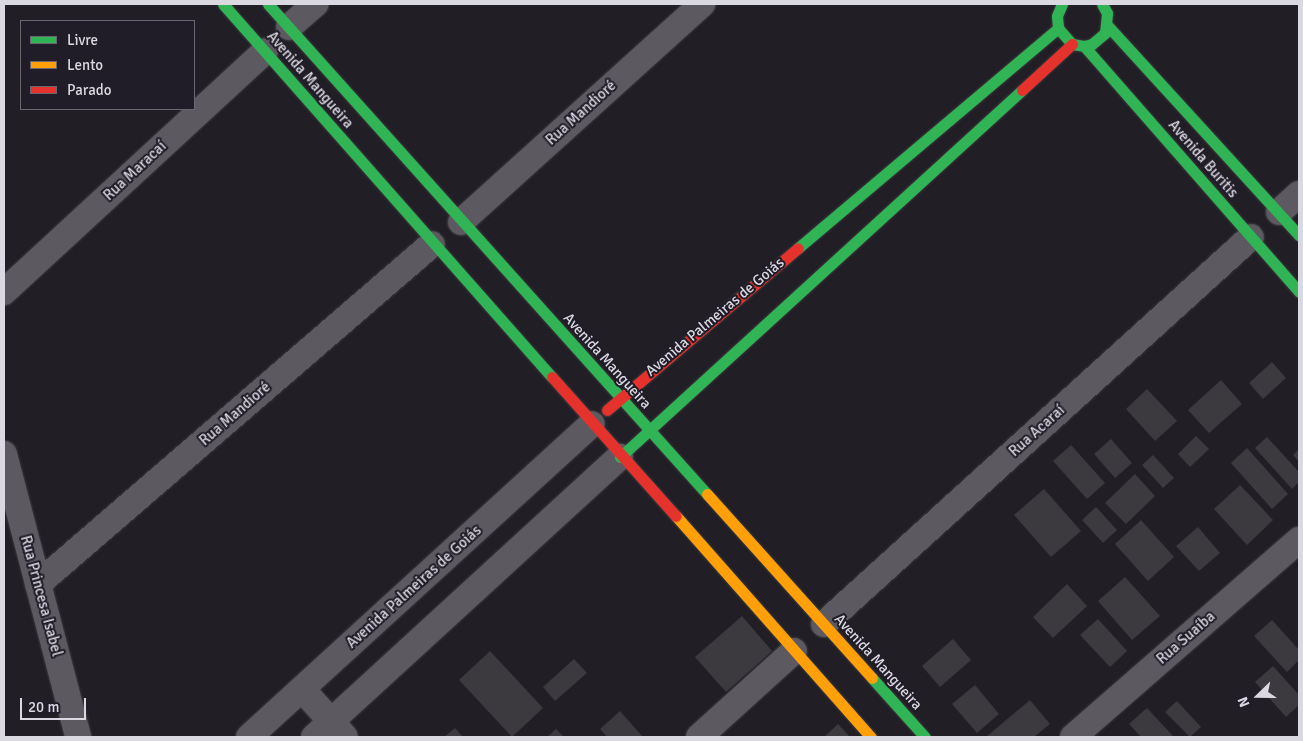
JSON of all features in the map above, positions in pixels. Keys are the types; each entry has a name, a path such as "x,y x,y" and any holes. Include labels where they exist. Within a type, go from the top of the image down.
{"street":[{"name":"Avenida Mangueira","path":"223,4 620,457 871,737"},
{"name":"Avenida Mangueira","path":"268,4 461,222 925,737"},
{"path":"289,27 315,4"},
{"name":"Rua Mandioré","path":"461,222 702,4"},
{"path":"1046,4 1057,22"},
{"path":"1057,22 1062,4"},
{"path":"302,689 330,732 649,429 1078,45 1099,39 1106,14 1118,4"},
{"name":"Avenida Buritis","path":"1106,14 1299,236"},
{"name":"Avenida Buritis","path":"1057,22 1252,237 1299,292"},
{"name":"Avenida Palmeiras de Goiás","path":"249,737 620,397 1057,22"},
{"name":"Rua Maracaí","path":"4,292 265,51"},
{"path":"1278,212 1299,194"},
{"name":"Rua Acaraí","path":"824,624 1252,237"},
{"name":"Rua Mandioré","path":"38,584 432,244"},
{"name":"Rua Princesa Isabel","path":"4,454 78,737"},
{"name":"Rua Suaíba","path":"1073,737 1299,540"},
{"path":"699,737 794,651"}],"building":[{"path":"1272,362 1286,378 1263,399 1249,383"},
{"path":"1221,380 1242,404 1209,433 1188,410"},
{"path":"1147,389 1177,421 1155,441 1126,409"},
{"path":"1196,436 1209,449 1190,467 1178,454"},
{"path":"1267,437 1299,472 1299,482 1292,489 1255,448"},
{"path":"1111,439 1132,463 1115,478 1094,454"},
{"path":"1071,445 1105,483 1087,499 1053,461"},
{"path":"1247,448 1288,494 1272,509 1231,463"},
{"path":"1299,449 1299,462 1293,455"},
{"path":"1153,455 1174,478 1163,488 1142,465"},
{"path":"1135,474 1155,496 1126,524 1105,503"},
{"path":"1240,485 1273,520 1247,545 1214,509"},
{"path":"1044,489 1081,531 1051,557 1014,515"},
{"path":"1096,507 1117,530 1103,543 1082,520"},
{"path":"1141,520 1174,557 1148,581 1115,544"},
{"path":"1198,527 1220,553 1199,571 1176,546"},
{"path":"1125,577 1160,616 1132,640 1098,601"},
{"path":"1067,584 1087,606 1053,638 1033,617"},
{"path":"742,616 772,651 726,692 695,657"},
{"path":"1098,619 1127,651 1110,667 1080,635"},
{"path":"1272,620 1299,650 1299,660 1287,672 1254,636"},
{"path":"953,639 971,660 940,687 922,666"},
{"path":"490,651 543,708 512,737 459,680"},
{"path":"574,659 587,673 555,701 543,687"},
{"path":"1273,666 1299,695 1299,705 1286,717 1255,682"},
{"path":"975,685 999,714 977,733 952,704"},
{"path":"1030,700 1050,724 1034,737 986,737"},
{"path":"1177,701 1201,727 1190,737 1165,712"},
{"path":"1147,708 1174,737 1141,737 1129,724"},
{"path":"620,711 643,737 607,737 600,729"},
{"path":"838,724 850,737 824,737"},
{"path":"455,728 463,737 444,737"},
{"path":"556,729 564,737 547,737"}],"traffic: fast":[{"path":"223,4 552,377"},
{"path":"268,4 707,494"},
{"path":"1062,4 1057,16 1058,28 1072,44 1084,46 1092,44 1105,33 1107,13 1102,4"},
{"path":"1107,25 1299,235"},
{"path":"798,248 1058,28"},
{"path":"1084,46 1299,292"},
{"path":"620,457 1022,90"},
{"path":"872,678 925,737"}],"traffic: slow":[{"path":"707,494 872,678"},
{"path":"676,516 871,737"}],"traffic: jam":[{"path":"1022,90 1072,44"},
{"path":"607,410 798,248"},
{"path":"552,377 676,516"}]}
